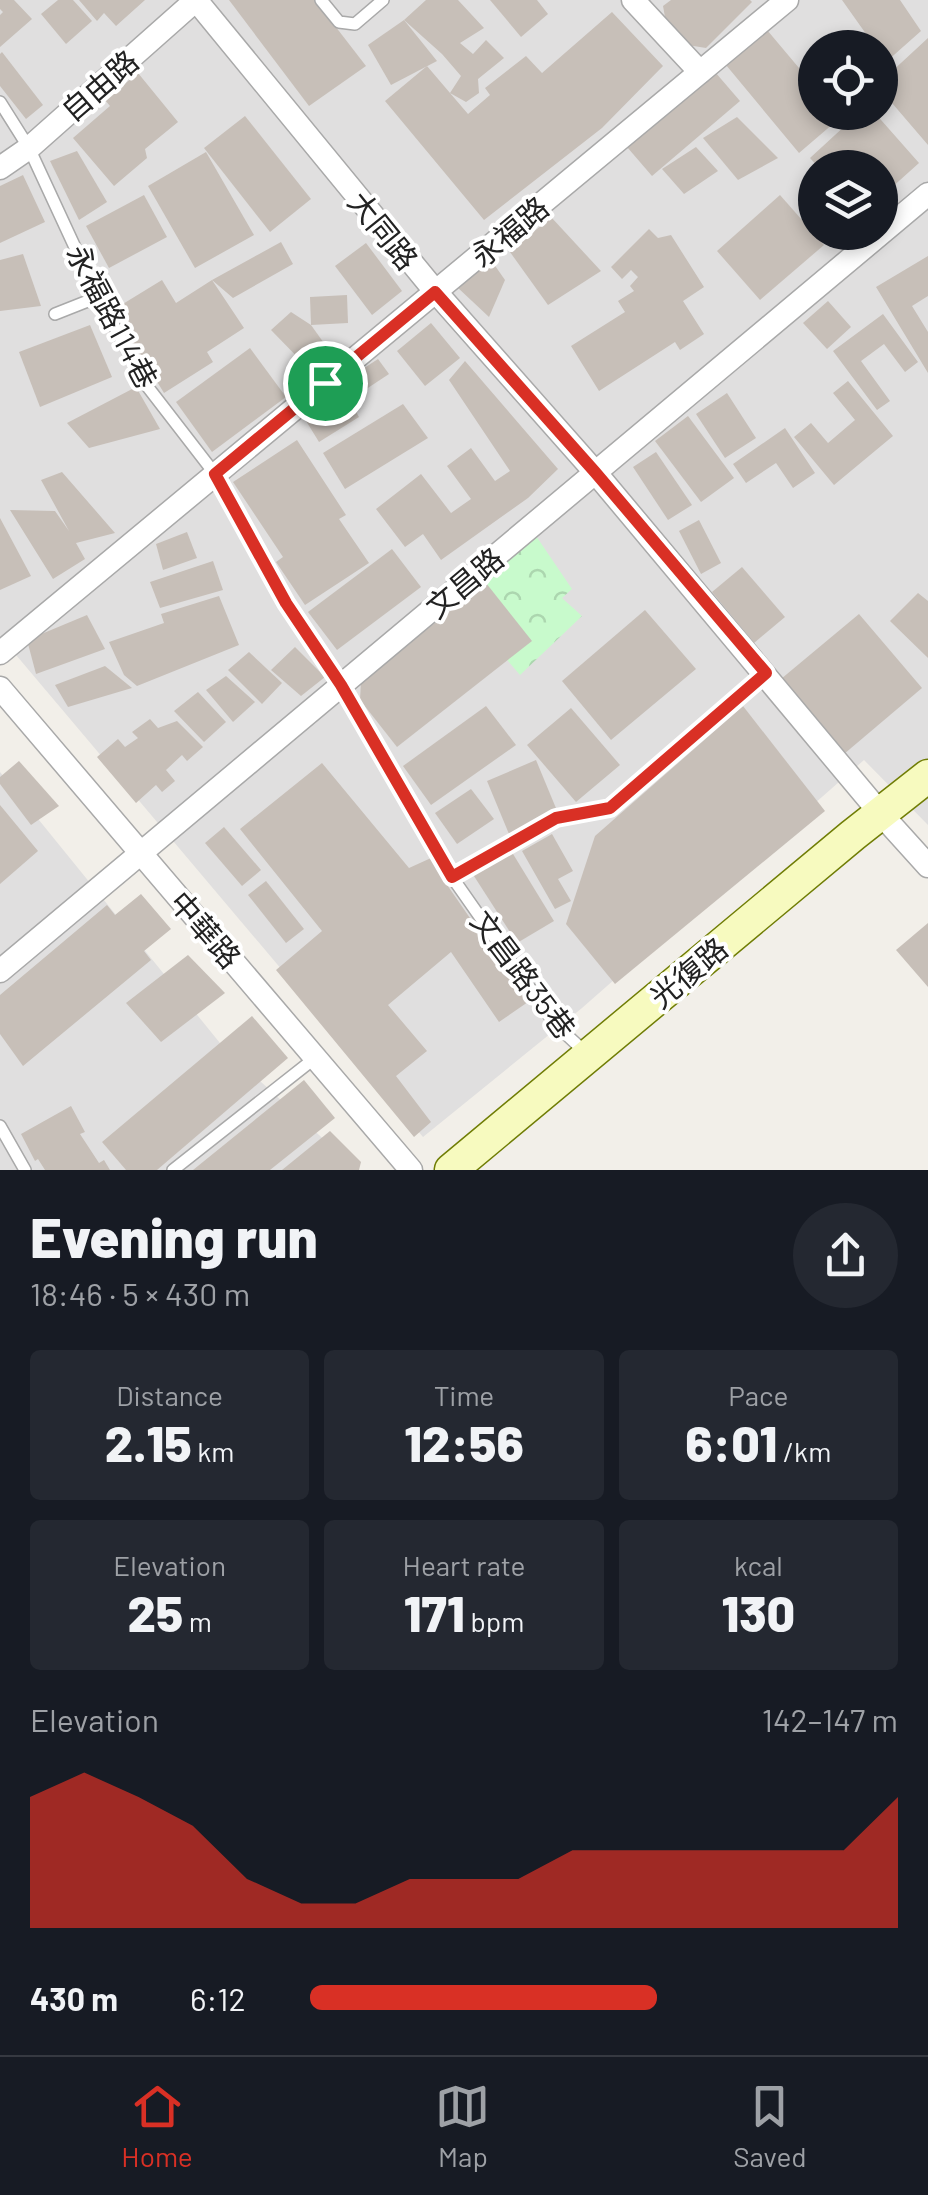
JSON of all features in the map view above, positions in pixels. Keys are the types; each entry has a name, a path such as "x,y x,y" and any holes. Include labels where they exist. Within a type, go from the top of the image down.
{"main road":[{"name":"光復路","path":"451,1170 928,776"}],"street":[{"name":"自由路","path":"0,168 29,148 196,0"},
{"name":"大同路","path":"196,0 435,292 595,472 928,866"},
{"path":"633,0 700,72"},
{"name":"永福路","path":"0,653 786,0"},
{"name":"文昌路","path":"0,971 928,194"},
{"name":"中華路","path":"0,688 411,1170"}],"lane":[{"path":"321,0 339,22 355,24 383,0"},
{"name":"永福路114巷","path":"0,102 29,148 98,297 147,386 215,474 286,603 341,685"},
{"path":"55,314 98,297"},
{"path":"452,877 556,818 610,808 766,673"},
{"name":"文昌路35巷","path":"341,685 452,877 555,1024 588,1055"},
{"path":"173,1170 315,1057"},
{"path":"0,1126 25,1170"}],"shaded area":[{"path":"0,0 928,0 928,825 864,760 582,1008 423,1137 0,636"},
{"path":"0,772 224,1048 354,1167 0,1170"}],"green space":[{"path":"532,530 572,589 562,598 582,616 520,675 502,654 519,637 468,582"}],"building":[{"path":"0,0 14,0 32,19 0,47 3,12"},
{"path":"58,0 73,0 92,21 66,44 41,14"},
{"path":"79,0 145,0 116,26 104,13 97,21"},
{"path":"229,0 315,0 366,66 309,106"},
{"path":"426,0 458,0 484,28 460,43 473,54 486,40 504,58 478,79 479,93 466,102 450,93 461,76 404,20"},
{"path":"490,0 537,0 548,14 521,37"},
{"path":"671,0 752,2 706,48 681,44 667,28 663,6"},
{"path":"842,0 900,0 921,31 898,51 898,30 863,30"},
{"path":"612,12 663,66 602,128 484,220 385,101 427,66 468,114 490,95 485,88 526,56 542,73"},
{"path":"404,20 437,61 391,85 368,45"},
{"path":"762,24 798,67 798,130 826,130 798,152 721,59"},
{"path":"928,38 928,145 898,110 898,66"},
{"path":"2,52 43,105 26,119 0,86"},
{"path":"709,65 740,101 652,176 621,140"},
{"path":"138,73 178,122 145,149 147,158 114,186 73,138 110,106 105,100"},
{"path":"245,116 311,199 270,232 204,148"},
{"path":"737,117 778,158 738,180 703,138"},
{"path":"840,130 890,130 919,163 898,182 898,150 819,150"},
{"path":"696,147 718,171 684,194 662,169"},
{"path":"77,151 107,202 79,220 50,161"},
{"path":"206,152 254,235 195,268 148,186"},
{"path":"23,175 45,222 0,243 0,186"},
{"path":"144,195 167,237 109,268 86,226"},
{"path":"780,195 798,215 798,250 818,250 760,300 717,251"},
{"path":"551,217 601,271 548,305 510,252"},
{"path":"649,229 658,238 671,235 704,287 683,301 704,334 680,350 675,342 599,391 571,346 625,312 618,301 634,291 630,286 638,277 631,270 622,279 611,267"},
{"path":"281,242 293,264 233,298 212,280"},
{"path":"366,243 402,291 372,315 335,266"},
{"path":"23,254 41,306 0,311 0,260"},
{"path":"928,256 928,296 912,306 928,332 928,373 876,287"},
{"path":"491,260 505,280 489,317 456,286"},
{"path":"162,280 176,303 212,280 244,328 207,352 213,362 164,393 113,310"},
{"path":"347,295 348,323 311,325 310,297"},
{"path":"828,301 851,327 827,349 803,323"},
{"path":"291,312 311,325 331,353 310,370 271,330"},
{"path":"883,314 918,362 905,372 884,344 861,361 890,401 877,410 833,351"},
{"path":"431,323 460,358 425,386 397,351"},
{"path":"90,325 112,377 40,407 19,352"},
{"path":"250,348 286,397 212,452 176,402"},
{"path":"378,359 389,374 339,407 329,391"},
{"path":"465,361 558,469 528,498 441,560 423,534 405,547 376,509 421,474 451,513 471,499 447,466 471,448 495,481 510,471 449,380"},
{"path":"848,381 893,436 834,485 794,437 811,423 828,443 855,420 833,393"},
{"path":"136,387 160,429 89,448 67,423"},
{"path":"727,393 756,438 725,458 696,414"},
{"path":"328,401 335,412 351,403 359,417 319,442 303,416"},
{"path":"403,404 428,438 345,489 323,453"},
{"path":"688,416 734,478 701,502 655,441"},
{"path":"785,428 815,473 793,488 776,463 746,483 733,464"},
{"path":"297,440 346,515 339,519 369,563 305,605 276,562 283,557 233,482"},
{"path":"656,452 692,505 668,520 633,467"},
{"path":"62,472 115,533 76,543 85,559 53,579 10,510 55,511 69,531 41,480"},
{"path":"0,518 31,576 0,590"},
{"path":"699,520 721,563 701,574 679,531"},
{"path":"187,532 197,558 163,570 156,544"},
{"path":"392,549 421,587 337,650 308,612"},
{"path":"213,561 223,590 160,608 150,582"},
{"path":"742,567 785,617 754,643 712,592"},
{"path":"486,583 532,641 397,747 360,700 361,681"},
{"path":"918,593 928,601 928,658 890,621"},
{"path":"219,596 239,645 137,686 124,675 109,642 164,623 161,614"},
{"path":"645,610 696,669 611,740 562,681"},
{"path":"859,614 922,688 844,754 781,679"},
{"path":"87,615 105,649 36,674 27,640"},
{"path":"295,647 325,677 301,696 271,670"},
{"path":"249,652 282,683 262,704 228,670"},
{"path":"105,666 132,688 68,707 55,685"},
{"path":"226,676 255,702 233,722 206,690"},
{"path":"198,692 226,722 204,742 174,711"},
{"path":"486,706 516,745 431,805 403,766"},
{"path":"743,706 825,811 615,984 566,924 595,836"},
{"path":"571,708 620,765 576,802 527,745"},
{"path":"150,719 158,728 177,721 203,747 187,761 182,755 166,770 175,781 162,792 156,785 136,803 97,757 118,739 125,747 138,738 132,732"},
{"path":"536,760 558,813 509,834 487,781"},
{"path":"19,761 59,806 31,825 0,784 0,777"},
{"path":"322,763 409,868 431,858 528,1002 499,1022 451,952 388,1005 427,1051 396,1076 431,1122 414,1137 276,970 322,931 240,829"},
{"path":"471,789 494,819 457,844 435,813"},
{"path":"0,805 38,851 0,884"},
{"path":"224,827 261,870 242,886 205,843"},
{"path":"552,834 573,871 558,879 571,901 555,909 522,851"},
{"path":"510,849 554,921 517,943 472,873"},
{"path":"266,881 304,929 286,943 248,895"},
{"path":"141,894 171,929 144,951 151,960 23,1066 0,1034 0,995 107,905 115,915"},
{"path":"928,923 928,987 896,950"},
{"path":"188,955 225,993 161,1042 126,1003"},
{"path":"252,1016 288,1058 157,1170 126,1170 102,1142"},
{"path":"304,1080 335,1118 270,1170 193,1170"},
{"path":"71,1106 85,1132 80,1134 99,1163 104,1160 110,1170 45,1170 38,1159 35,1161 21,1134"},
{"path":"330,1131 361,1162 359,1170 282,1170"}],"route":[{"path":"435,292 766,673 610,808 556,818 452,877 341,685 286,603 215,474 325,383 435,292"}]}
